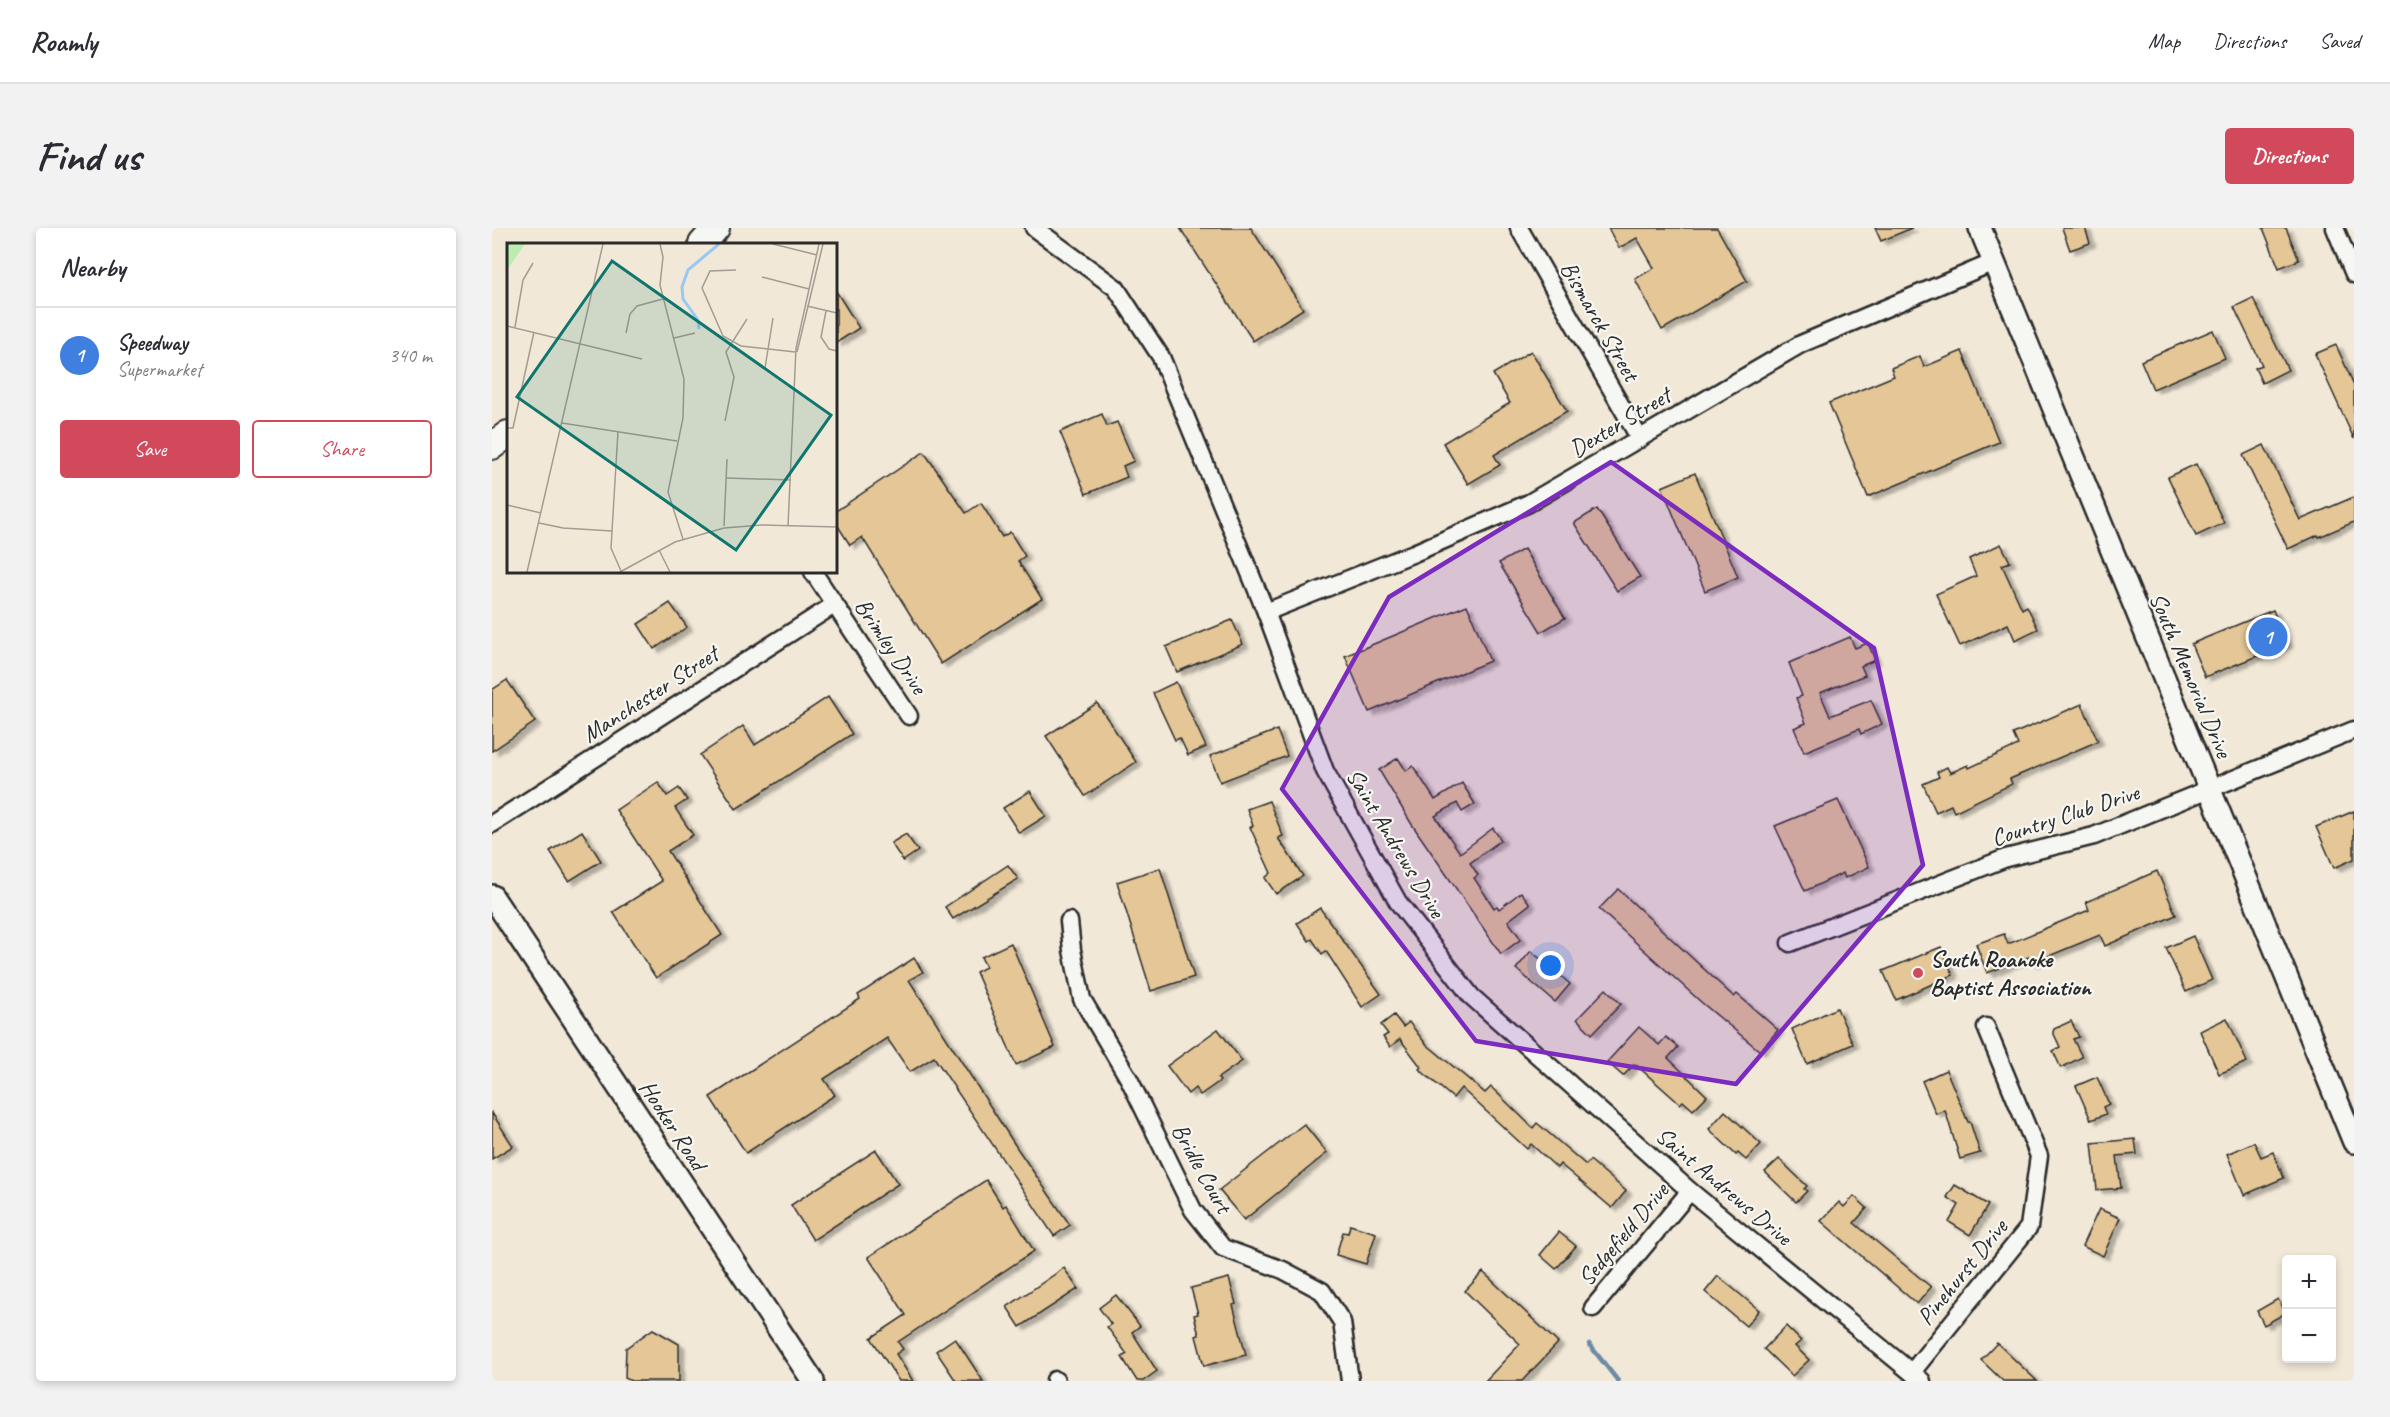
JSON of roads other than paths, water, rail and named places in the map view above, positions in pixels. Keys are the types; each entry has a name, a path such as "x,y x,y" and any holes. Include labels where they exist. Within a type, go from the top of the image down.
{"highway":[{"path":"703,243 716,228"},
{"path":"492,446 507,435"}],"main road":[{"name":"South Memorial Drive","path":"1980,228 2354,1142"},
{"name":"Hooker Road","path":"492,897 813,1381"}],"street":[{"name":"Saint Andrews Drive","path":"1034,228 1116,288 1161,357 1266,612 1325,771 1398,902 1471,996 1690,1191 1917,1376"},
{"name":"Bismarck Street","path":"1519,228 1640,439"},
{"path":"2335,228 2354,274"},
{"name":"Dexter Street","path":"1266,612 1403,558 1522,507 1801,344 1994,262"},
{"name":"Brimley Drive","path":"814,573 909,716"},
{"name":"Manchester Street","path":"492,824 834,605"},
{"name":"Country Club Drive","path":"1790,943 2006,858 2094,836 2354,730"},
{"name":"Bridle Court","path":"1069,921 1072,950 1082,999 1129,1078 1193,1210 1223,1248 1283,1270 1322,1291 1342,1322 1350,1381"},
{"name":"Pinehurst Drive","path":"1917,1376 2029,1227 2039,1156 1986,1027"},
{"name":"Sedgefield Drive","path":"1593,1308 1690,1191"}],"waterway":[{"path":"1589,1344 1618,1381"}],"place":[{"name":"Speedway","path":"2268,637"},
{"name":"South Roanoke Baptist Association","path":"1918,973"}]}
